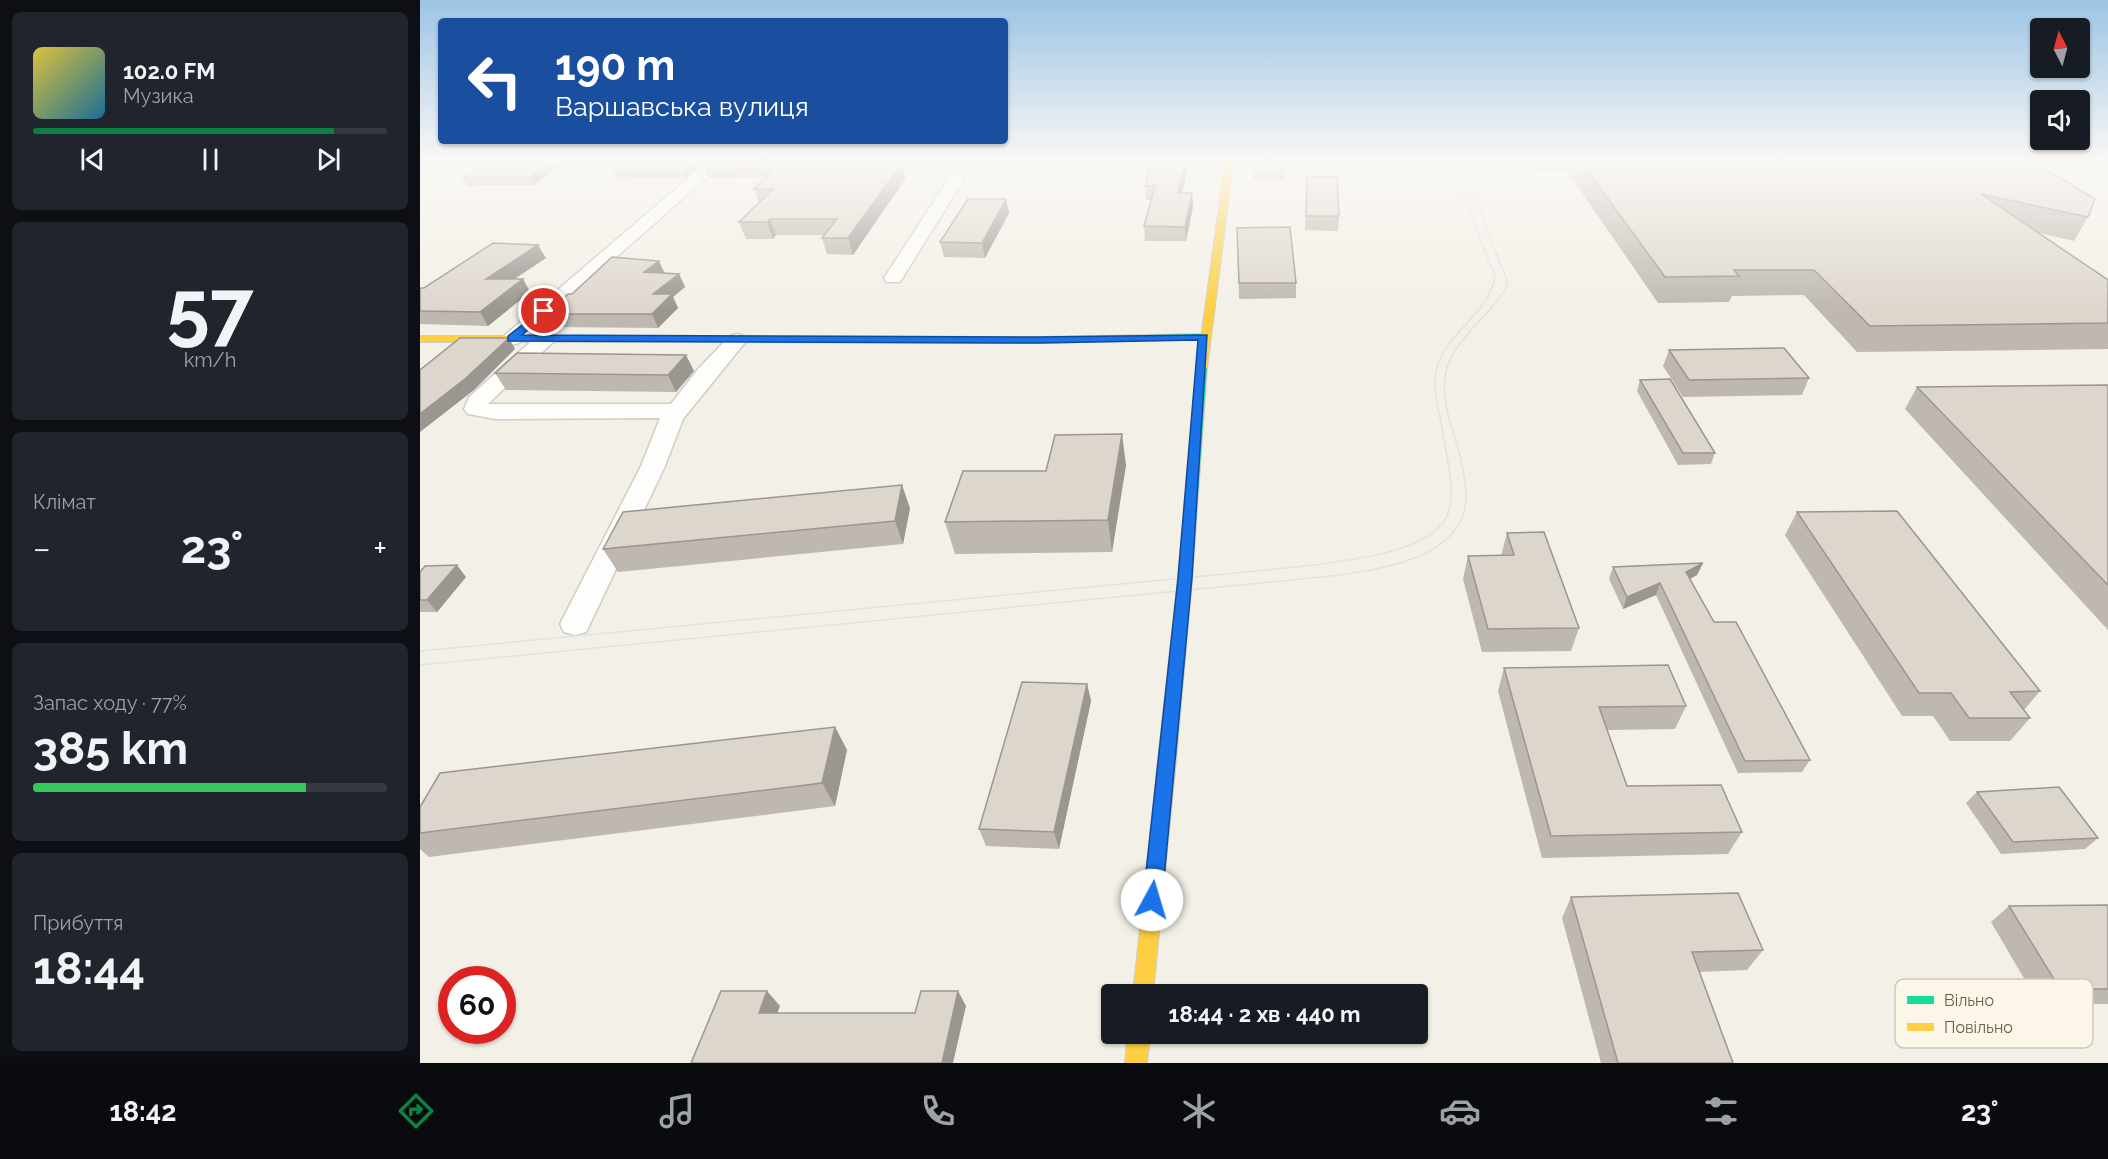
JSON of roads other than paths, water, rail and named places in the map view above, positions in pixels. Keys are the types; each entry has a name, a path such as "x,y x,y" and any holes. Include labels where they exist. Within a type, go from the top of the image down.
{"main road":[{"path":"1144,984 1185,578 1204,337 1222,213"},
{"path":"420,339 1039,340 1204,337"},
{"path":"1136,1063 1138,1044"}],"street":[{"path":"512,339 658,213"},
{"path":"893,278 935,213"},
{"path":"545,339 477,402 477,410 495,412 677,411"},
{"path":"575,624 653,466 672,418 706,374 737,340"}],"tram line":[{"path":"420,651 1297,567 1358,559 1405,547 1425,538 1441,526 1451,502 1451,482 1435,375 1442,354 1484,303 1495,277 1470,213"},
{"path":"420,665 1322,577 1380,568 1402,563 1421,555 1439,545 1453,532 1465,508 1464,473 1445,401 1446,372 1450,359 1465,337 1493,306 1508,283 1480,213"}]}
